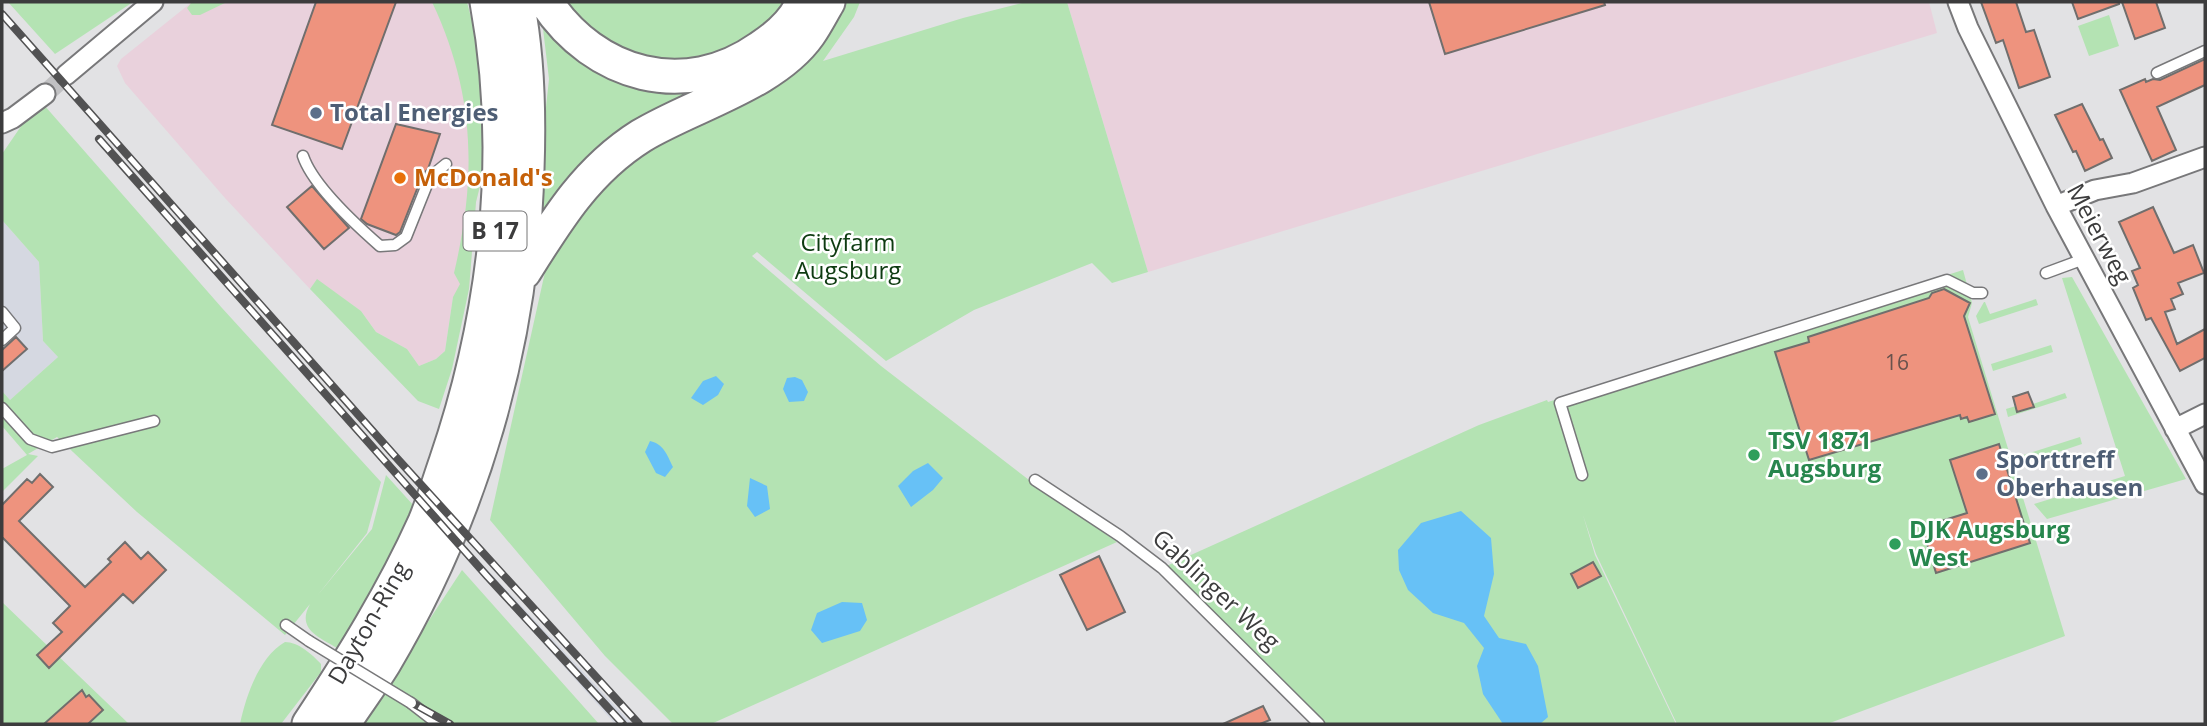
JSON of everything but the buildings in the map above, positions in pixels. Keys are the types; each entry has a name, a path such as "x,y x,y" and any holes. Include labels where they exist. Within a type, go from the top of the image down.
{"highway":[{"name":"B 17","path":"436,531 453,440 472,377 486,310 498,200 500,134 497,72 488,2"},
{"name":"B 17","path":"436,531 476,466 500,383 519,280 527,199 528,132 526,69 517,2"},
{"path":"546,2 557,18 583,44 609,61 643,74 678,76 712,71 746,58 778,36 803,2"},
{"path":"519,280 568,203 601,166 640,137 722,96 784,60 808,36 828,2"},
{"name":"Dayton-Ring","path":"352,716 424,589 436,531"},
{"name":"Dayton-Ring","path":"309,724 359,649 399,575 436,531"}],"street":[{"path":"66,75 153,2"},
{"name":"Meierweg","path":"1958,2 2056,206 2205,484"},
{"path":"2,123 20,114 45,94"},
{"path":"2056,206 2095,191 2133,183 2205,157"},
{"path":"2175,429 2205,414"}],"lane":[{"path":"2157,73 2205,51"},
{"path":"303,156 307,170 380,246 395,245 406,237 430,177 446,164"},
{"path":"2046,273 2084,258"},
{"path":"1582,475 1560,403 1947,280 1973,293 1982,293"},
{"path":"2,312 15,328 2,340"},
{"path":"2,408 30,439 52,447 154,421"},
{"name":"Gablinger Weg","path":"1035,480 1120,536 1162,568 1319,724"},
{"path":"286,625 411,703 438,724"}],"shaded area":[{"path":"192,2 467,2 484,170 476,202 469,289 453,297 445,351 436,359 419,366 407,349 376,332 361,311 317,280 310,289 225,198 125,83 117,66 121,59"},
{"path":"1067,2 1929,2 1937,33 1148,272"},
{"path":"2,220 39,262 43,341 58,357 10,400 2,391"},
{"path":"480,562 632,724 615,724 475,567"}],"green space":[{"path":"8,2 133,2 55,54"},
{"path":"192,2 227,2 200,15 192,15 187,8"},
{"path":"432,2 467,2 480,65 484,170 476,202 469,289 452,369 439,409 418,401 310,289 317,279 361,311 376,332 407,349 419,366 436,359 445,351 453,297 460,284 454,273 466,203 468,135 457,69"},
{"path":"562,2 792,2 777,23 719,57 666,63 609,48"},
{"name":"Cityfarm Augsburg","path":"841,2 860,2 854,17 823,61 963,18 1026,2 1067,2 1148,272 1112,283 1092,263 974,310 886,361 757,252 752,256 881,366 1029,480 1117,542 711,724 673,724 605,656 490,520 547,263 593,187"},
{"path":"541,12 559,33 714,80 538,235 540,126 546,107 549,79"},
{"path":"2109,15 2119,46 2089,56 2078,26"},
{"path":"44,105 222,308 381,482 367,533 317,596 372,529 386,475 414,506 370,598 337,648 317,636 308,626 306,613 310,604 285,635 137,512 57,437 28,454 38,456 2,492 2,469 27,455 2,426 2,391 10,400 58,357 43,341 39,262 2,220 2,154 26,119"},
{"path":"1963,270 1972,303 1968,317 2065,636 1827,724 1677,724 1596,554 1583,515 1595,555 1676,724 1319,724 1162,568 1479,425 1547,400 1548,402"},
{"path":"2072,277 2186,479 2047,519 2034,504 2125,476 2062,278"},
{"path":"2036,299 2038,305 1979,324 1976,316 1984,302 1990,314"},
{"path":"2051,345 2053,352 1993,371 1991,364"},
{"path":"2065,393 2067,398 2008,417 2006,409 2016,406 2018,412"},
{"path":"2080,437 2082,444 2022,464 2020,456"},
{"path":"462,570 599,724 361,724"},
{"path":"2,602 129,724 2,724"},
{"path":"285,642 300,646 309,653 321,664 321,672 281,724 240,724 250,690 261,667"}],"water":[{"path":"716,376 724,384 718,395 703,405 691,398 703,381"},
{"path":"787,378 802,380 808,392 804,401 789,402 783,389"},
{"path":"650,441 662,447 673,467 665,477 656,473 645,452"},
{"path":"928,463 943,478 933,490 911,507 898,486 913,471"},
{"path":"750,478 767,486 770,509 755,517 747,506"},
{"path":"1461,511 1491,538 1494,574 1484,616 1499,638 1526,644 1538,666 1548,717 1540,724 1503,724 1483,694 1477,666 1484,648 1464,623 1433,613 1408,590 1399,570 1398,550 1421,523"},
{"path":"842,602 862,603 867,620 860,631 822,643 811,630 817,613"}],"tunnel":[{"path":"45,94 66,75"}],"railway":[{"path":"2,14 394,455 639,724"},
{"path":"99,139 487,576 623,724"},
{"path":"309,641 359,673 450,724"}],"place":[{"name":"Total Energies","path":"316,113"},
{"name":"McDonald's","path":"400,178"},
{"name":"TSV 1871 Augsburg","path":"1754,455"},
{"name":"Sporttreff Oberhausen","path":"1982,474"},
{"name":"DJK Augsburg West","path":"1895,544"}]}
